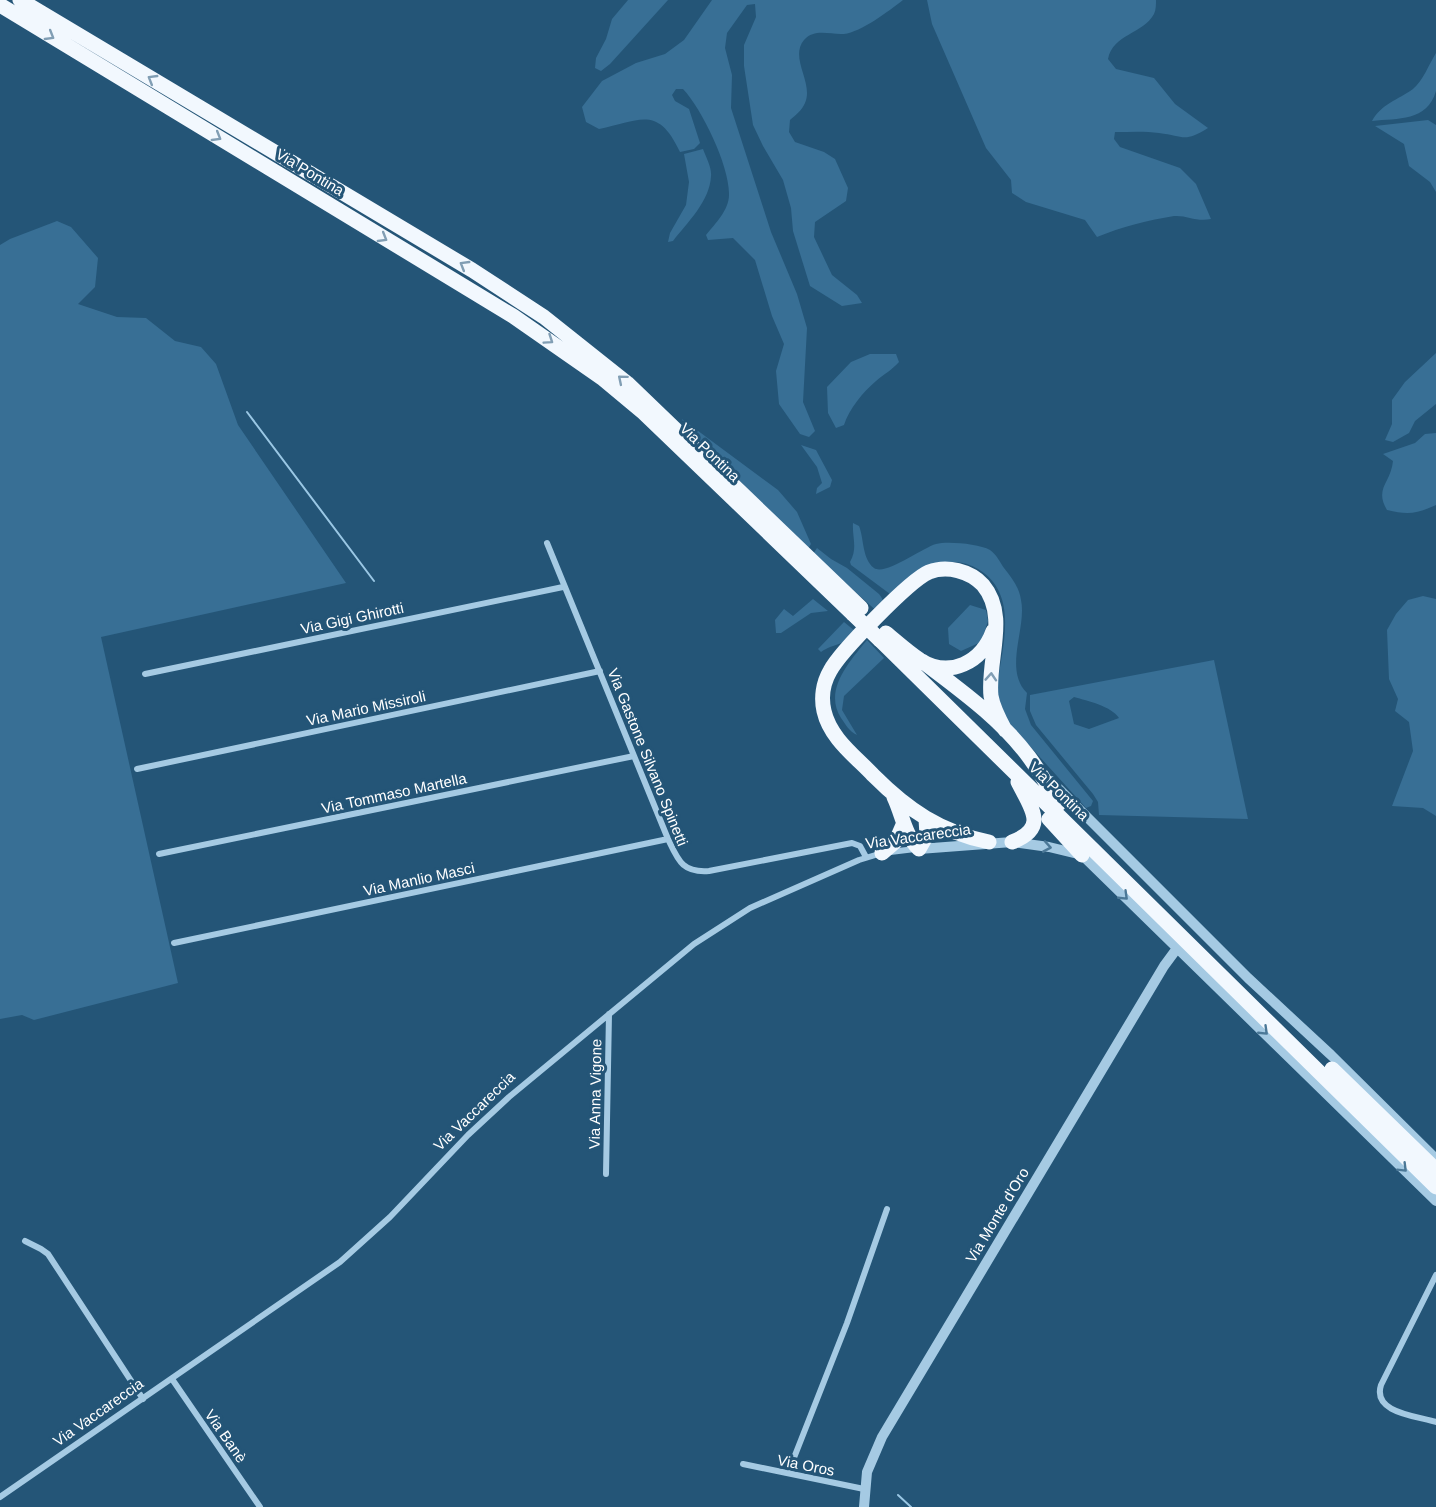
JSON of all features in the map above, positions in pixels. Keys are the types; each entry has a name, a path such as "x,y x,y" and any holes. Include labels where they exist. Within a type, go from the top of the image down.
{"highway":[{"name":"Via Pontina","path":"20,0 472,270 544,317 627,383 857,611 1059,804 1304,1050"},
{"name":"Via Pontina","path":"0,5 513,316 565,351 644,413 857,611"},
{"path":"989,842 955,833 926,819 893,794 841,742 829,725 824,711 823,696 826,681 831,668 842,654 910,584 933,571 955,570 979,581 992,601 996,622 991,694 995,711 1005,730"},
{"path":"922,661 948,667 971,661 984,650 996,622"},
{"name":"Via Pontina","path":"883,636 1013,771 1304,1050"},
{"path":"883,636 967,694 1005,730 1028,756 1059,804"},
{"path":"1012,842 1029,834 1035,822 1033,811 1013,771"},
{"path":"1013,771 1040,808 1082,855"},
{"path":"893,794 903,825 919,849 927,835 926,819"},
{"path":"882,853 896,841 903,825"},
{"path":"1304,1050 1436,1170"},
{"path":"1304,1050 1436,1187"}],"street":[{"name":"Via Gastone Silvano Spinetti","path":"547,543 668,839 680,863 690,869 701,871 852,843 860,846 866,857"},
{"name":"Via Gigi Ghirotti","path":"145,674 563,586"},
{"name":"Via Mario Missiroli","path":"137,769 600,671"},
{"name":"Via Tommaso Martella","path":"159,854 634,756"},
{"name":"Via Pontina","path":"1028,756 1060,791 1200,930 1436,1159"},
{"name":"Via Manlio Masci","path":"174,943 668,839"},
{"name":"Via Vaccareccia","path":"0,1497 348,1256 390,1217 492,1112 676,958 734,918 758,904 866,857 882,853 989,842 1012,842 1049,847 1082,855"},
{"path":"1082,855 1436,1201"},
{"name":"Via Monte d'Oro","path":"864,1507 868,1467 882,1437 1148,993 1178,947"},
{"name":"Via Anna Vigone","path":"606,1174 609,1014"},
{"path":"788,1473 847,1323 887,1209"},
{"path":"25,1241 48,1254 143,1399"},
{"path":"1436,1275 1381,1385 1380,1392 1382,1402 1388,1407 1436,1422"},
{"name":"Via Banè","path":"172,1379 260,1507"},
{"name":"Via Oros","path":"743,1464 864,1489"}],"shaded area":[{"path":"628,0 668,0 601,71 595,68 596,58 606,39 612,19"},
{"path":"712,0 903,0 875,20 851,32 818,33 804,40 799,55 807,95 802,108 790,120 789,132 795,142 824,152 835,159 848,188 846,201 815,222 814,237 832,275 857,295 862,303 842,306 810,286 793,231 791,208 783,180 753,125 744,66 744,45 756,17 755,4 747,5 727,33 725,48 732,75 731,108 771,232 797,294 807,328 803,402 815,431 809,437 800,434 779,404 776,371 784,344 772,316 755,260 733,238 708,240 706,235 727,206 728,183 714,139 690,98 683,89 676,89 672,95 675,101 689,109 700,143 694,149 680,152 664,127 656,122 647,119 637,120 599,129 586,122 582,107 602,81 636,63 665,54 684,40"},
{"path":"927,0 1156,0 1155,12 1149,21 1116,44 1108,59 1116,69 1154,78 1175,104 1208,128 1189,137 1154,132 1115,132 1114,139 1120,147 1180,168 1196,184 1211,219 1201,220 1174,216 1135,224 1097,237 1085,220 1026,202 1012,193 1011,180 986,148 932,24"},
{"path":"1436,53 1436,91 1426,108 1410,116 1372,121 1385,106 1417,86"},
{"path":"1428,120 1436,125 1436,192 1430,182 1409,166 1404,144 1375,126"},
{"path":"703,149 711,173 707,194 691,219 673,241 668,242 670,233 686,205 689,182 684,154"},
{"path":"57,221 71,227 98,258 95,287 78,304 117,317 146,318 175,341 201,347 216,364 238,425 346,583 101,637 178,983 34,1020 22,1015 0,1019 0,245"},
{"path":"1436,353 1436,404 1415,421 1409,433 1393,442 1385,440 1392,424 1392,400 1405,382"},
{"path":"870,354 896,354 899,362 866,390 853,407 844,425 836,428 828,413 827,387 851,362"},
{"path":"682,419 778,490 797,512 811,544 808,549 685,426"},
{"path":"1436,433 1436,505 1412,513 1387,510 1382,496 1393,461 1383,454 1415,443 1425,434"},
{"path":"801,445 816,450 832,480 830,487 816,494 817,488 822,483 817,467"},
{"path":"853,523 859,526 865,554 874,568 895,565 941,543 979,546 994,554 1015,583 1020,595 1022,611 1016,660 1017,672 1020,683 1027,693 1025,709 1031,725 1093,801 1091,806 1086,808 1009,723 998,699 997,687 1005,622 1004,607 999,592 991,580 978,569 959,562 951,562 925,573 890,594 851,565 854,547"},
{"path":"817,548 847,568 879,594 883,604 880,614 813,554"},
{"path":"1423,596 1436,599 1436,816 1423,808 1392,806 1413,751 1409,722 1395,711 1398,699 1389,679 1387,630 1396,614 1408,600"},
{"path":"813,599 828,611 811,613 781,633 776,633 775,620 784,609 793,616"},
{"path":"970,605 986,610 988,621 981,642 961,651 949,644 948,628"},
{"path":"844,622 855,631 844,642 821,652 818,649"},
{"path":"867,640 884,658 844,696 842,710 857,735 841,718 835,697 841,676"},
{"path":"1214,660 1248,819 1099,815 1098,802 1093,794 1036,725 1030,711 1030,695","holes":["1074,697 1105,707 1119,718 1089,729 1074,724 1069,701"]}],"waterway":[{"path":"247,412 374,581"},
{"path":"898,1495 911,1507"}]}
